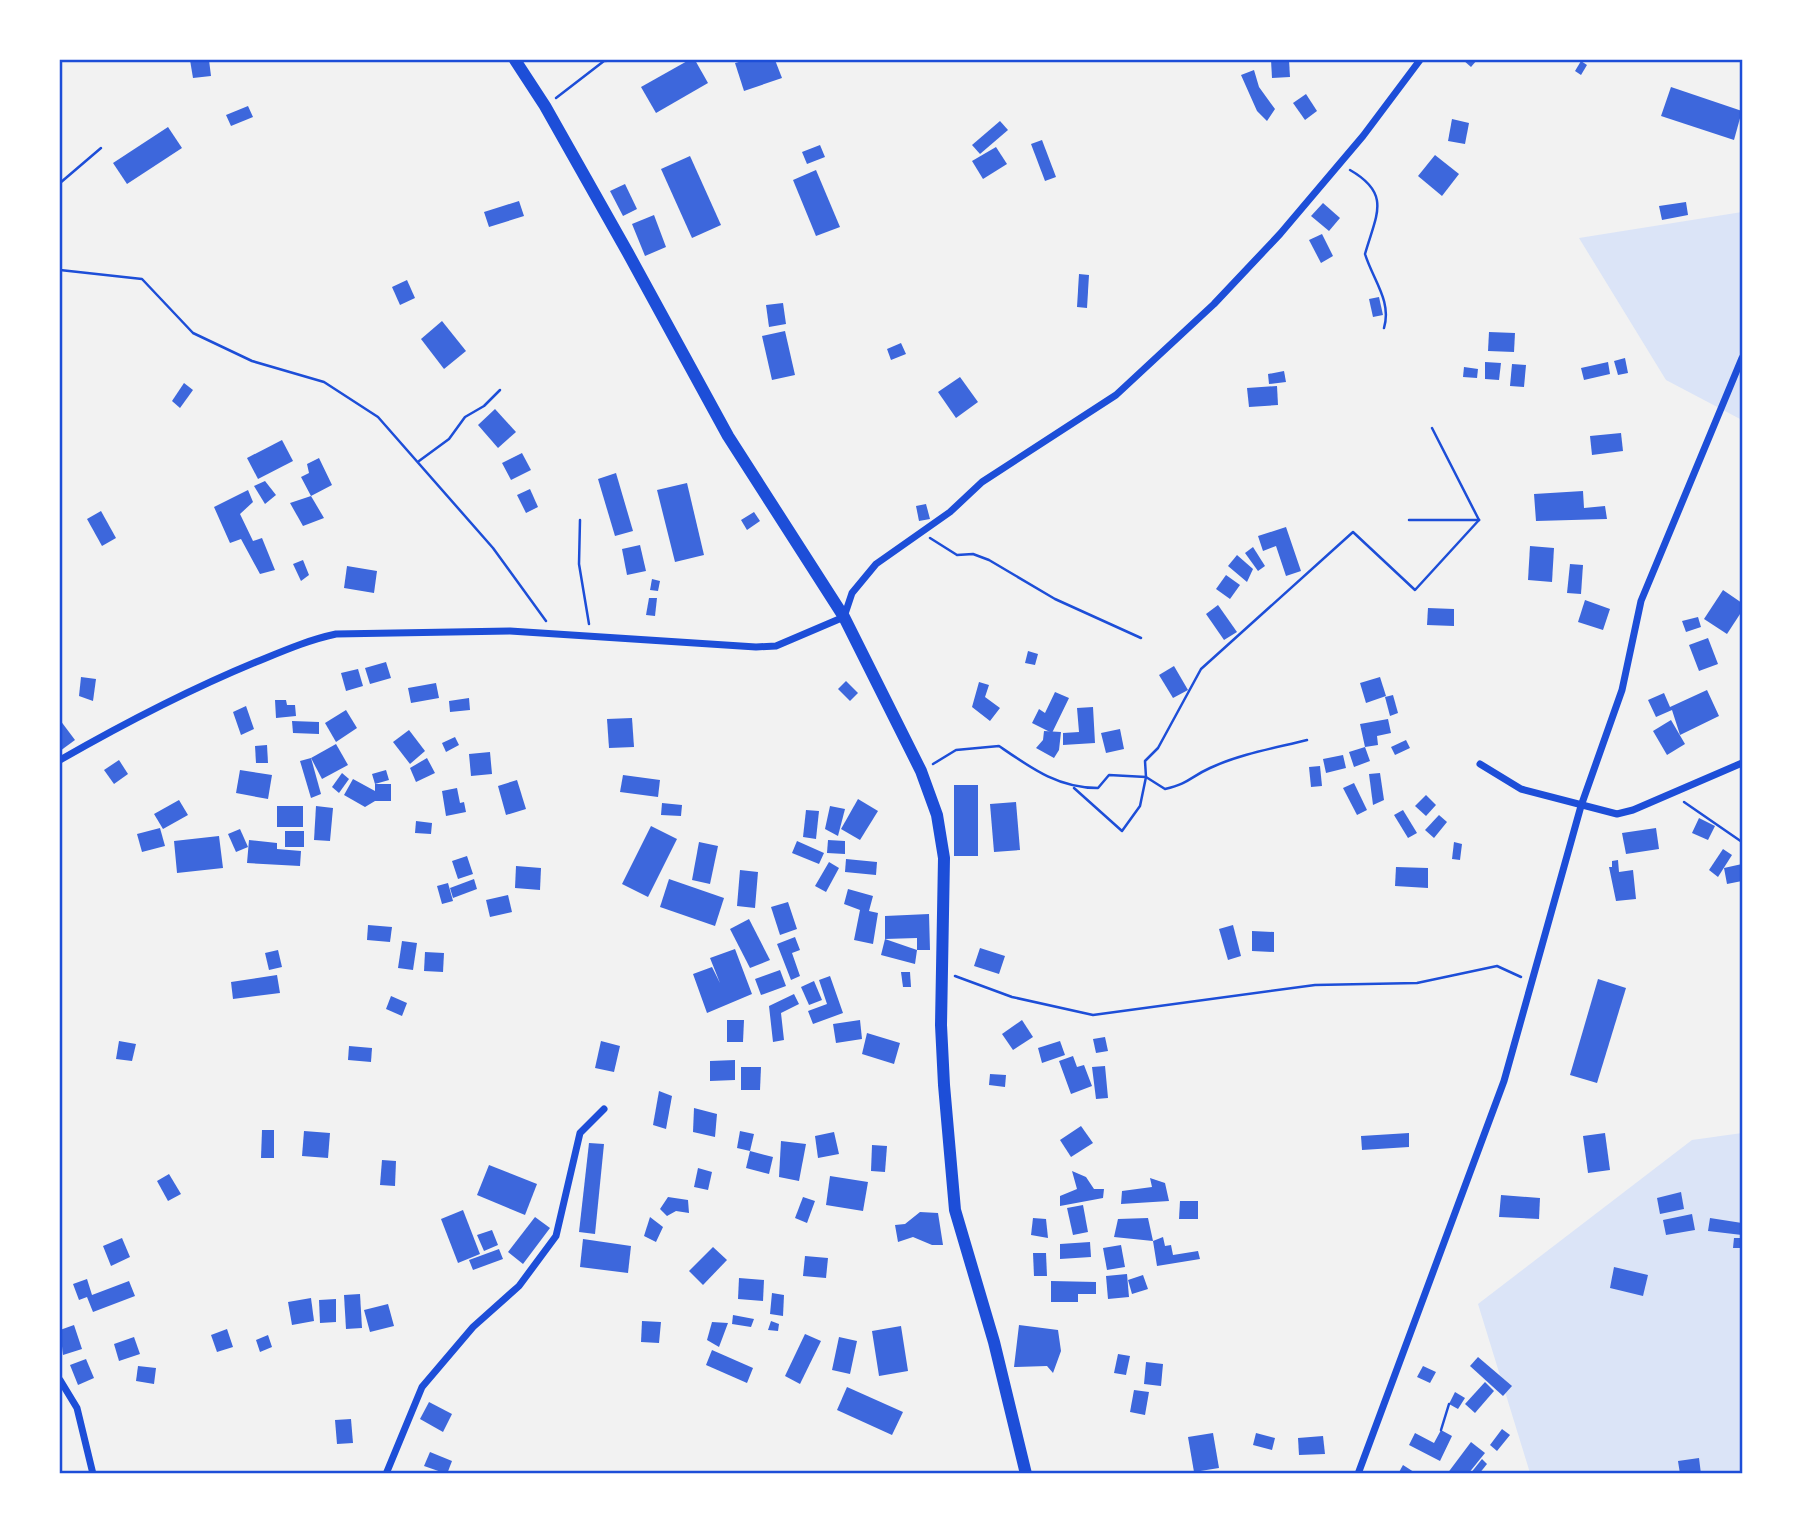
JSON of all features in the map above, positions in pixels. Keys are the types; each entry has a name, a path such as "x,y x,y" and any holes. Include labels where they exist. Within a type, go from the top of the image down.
{"main road":[{"path":"514,60 545,106 727,436 844,617 921,771 937,815 944,859 944,1085 955,1210 994,1342 1026,1474"}],"street":[{"path":"60,760 123,724 233,672 314,638 337,634 510,631 720,646 776,646 844,617 852,593 876,564 922,533 982,482 1116,395 1214,303 1280,234 1363,136 1420,60"},
{"path":"1358,1474 1504,1081 1534,983 1581,806 1622,690 1641,601 1742,358"},
{"path":"1480,764 1521,789 1617,814 1672,794 1742,763"},
{"path":"386,1474 422,1387 473,1327 519,1286 556,1236 580,1133 604,1109"},
{"path":"60,1380 77,1408 93,1474"}],"path":[{"path":"545,106 604,61 619,60"},
{"path":"60,183 101,148"},
{"path":"1338,163 1373,186 1378,199 1378,211 1365,254 1386,300 1384,328"},
{"path":"60,270 142,279 192,333 251,360 324,382 378,416 493,548 556,635"},
{"path":"419,461 449,439 465,417 484,406 500,390"},
{"path":"1432,428 1479,520"},
{"path":"580,520 579,564 591,638"},
{"path":"1409,520 1479,520"},
{"path":"921,771 956,750 999,746 1042,775 1074,788 1122,831 1140,806 1146,777 1145,761 1158,748 1201,670 1353,532 1415,590 1479,520"},
{"path":"922,533 957,555 973,554 989,560 1055,599 1140,638"},
{"path":"1074,788 1098,788 1109,775 1146,777 1165,789 1188,784 1208,769 1250,754 1307,740"},
{"path":"1672,794 1742,842"},
{"path":"945,973 1012,997 1093,1015 1315,985 1417,983 1497,966 1534,983"},
{"path":"1440,1430 1449,1404"}],"shaded area":[{"path":"1742,212 1742,420 1666,380 1579,238"},
{"path":"1742,1133 1742,1473 1530,1473 1478,1304 1692,1140"}],"building":[{"path":"190,60 209,60 211,76 193,78"},
{"path":"689,60 695,60 708,83 656,113 641,87"},
{"path":"746,60 775,60 782,78 744,91 735,63"},
{"path":"1271,60 1289,60 1290,77 1272,78"},
{"path":"1463,60 1477,60 1471,67"},
{"path":"1581,61 1587,65 1581,75 1575,71"},
{"path":"1254,70 1259,87 1275,109 1267,121 1257,111 1241,75"},
{"path":"1671,87 1742,111 1734,140 1661,116"},
{"path":"1306,94 1317,111 1305,120 1293,103"},
{"path":"248,106 253,117 231,126 226,115"},
{"path":"1452,119 1469,123 1465,144 1448,141"},
{"path":"1000,121 1008,130 980,154 972,145"},
{"path":"168,127 182,148 127,184 113,163"},
{"path":"1042,140 1056,177 1045,181 1031,144"},
{"path":"820,145 825,157 807,164 802,152"},
{"path":"996,147 1007,164 983,179 972,161"},
{"path":"1435,155 1459,174 1442,196 1418,176"},
{"path":"690,156 721,225 692,238 661,169"},
{"path":"816,170 840,227 816,236 793,180"},
{"path":"625,184 637,209 623,216 610,191"},
{"path":"519,201 524,216 489,227 484,212"},
{"path":"1686,202 1688,215 1662,220 1659,206"},
{"path":"1323,203 1340,218 1329,231 1311,216"},
{"path":"654,215 666,247 645,256 632,224"},
{"path":"1322,234 1333,256 1321,263 1309,240"},
{"path":"1079,274 1089,275 1087,308 1077,307"},
{"path":"407,280 415,298 400,305 392,287"},
{"path":"1379,297 1383,315 1373,317 1369,299"},
{"path":"783,303 786,324 769,327 766,305"},
{"path":"442,321 466,351 444,369 421,339"},
{"path":"785,331 795,375 772,380 762,336"},
{"path":"1489,332 1515,333 1514,352 1488,351"},
{"path":"901,343 906,354 891,360 887,349"},
{"path":"1625,358 1628,373 1618,375 1614,361"},
{"path":"1485,362 1501,363 1499,380 1485,379"},
{"path":"1608,362 1610,374 1584,380 1581,368"},
{"path":"1512,364 1526,365 1524,387 1510,386"},
{"path":"1464,367 1478,369 1477,378 1463,377"},
{"path":"1284,371 1286,382 1269,384 1268,374"},
{"path":"960,377 978,402 956,418 938,392"},
{"path":"184,383 193,390 180,408 172,401"},
{"path":"1277,386 1278,405 1249,407 1247,388"},
{"path":"495,409 516,432 498,448 478,425"},
{"path":"1621,433 1623,451 1592,455 1590,436"},
{"path":"282,440 293,461 258,479 247,458"},
{"path":"522,453 531,470 511,480 502,463"},
{"path":"319,458 332,485 311,496 301,477 309,473 307,464"},
{"path":"616,473 633,531 615,536 598,479"},
{"path":"265,481 276,495 265,504 254,486"},
{"path":"687,483 704,555 675,562 657,490"},
{"path":"530,489 538,507 526,513 517,495"},
{"path":"248,490 253,502 240,514 253,541 262,538 275,570 260,574 241,539 230,543 214,507"},
{"path":"1583,491 1584,508 1605,506 1607,519 1536,521 1534,494"},
{"path":"311,496 324,518 303,526 290,503"},
{"path":"926,504 930,519 919,521 916,506"},
{"path":"101,511 116,538 102,546 87,519"},
{"path":"754,512 760,521 747,530 741,520"},
{"path":"1286,527 1301,571 1286,576 1276,546 1263,551 1258,536"},
{"path":"640,545 646,571 627,575 622,549"},
{"path":"1530,546 1554,548 1552,582 1528,580"},
{"path":"1253,547 1265,566 1258,571 1245,553"},
{"path":"1237,555 1253,569 1247,582 1228,566"},
{"path":"303,560 309,575 301,581 293,564"},
{"path":"1570,564 1583,565 1581,594 1567,593"},
{"path":"347,566 377,571 374,593 344,588"},
{"path":"1226,575 1240,585 1230,599 1216,589"},
{"path":"652,579 660,581 658,591 650,590"},
{"path":"1723,590 1742,603 1742,611 1727,634 1704,619"},
{"path":"649,598 657,598 655,616 646,615"},
{"path":"1585,600 1610,609 1603,630 1578,622"},
{"path":"1218,605 1237,632 1224,640 1206,614"},
{"path":"1428,608 1454,609 1454,626 1427,625"},
{"path":"1698,617 1701,627 1686,632 1682,621"},
{"path":"1708,638 1718,664 1699,671 1689,645"},
{"path":"1028,651 1038,654 1035,665 1025,663"},
{"path":"386,662 391,678 370,684 365,668"},
{"path":"1174,666 1188,690 1173,698 1159,675"},
{"path":"358,669 363,686 346,691 341,673"},
{"path":"81,677 96,679 93,701 79,696"},
{"path":"1380,677 1386,696 1366,703 1360,683"},
{"path":"846,681 858,693 850,701 838,689"},
{"path":"979,682 989,685 985,697 1000,708 990,721 972,707"},
{"path":"436,683 439,698 411,703 408,688"},
{"path":"1707,690 1719,716 1680,735 1672,710 1656,717 1648,700 1664,693 1670,707"},
{"path":"1055,692 1069,698 1052,733 1032,723 1039,709 1045,713"},
{"path":"1393,695 1398,713 1390,716 1385,697"},
{"path":"469,698 470,710 450,712 449,701"},
{"path":"275,700 286,700 287,705 295,705 296,716 276,718"},
{"path":"246,706 254,729 241,735 233,712"},
{"path":"1093,707 1095,743 1063,745 1063,733 1079,732 1077,708"},
{"path":"346,710 357,728 336,742 325,723"},
{"path":"632,718 634,747 609,748 607,719"},
{"path":"1388,719 1391,733 1377,736 1378,745 1365,747 1360,724"},
{"path":"60,720 75,740 60,751"},
{"path":"1671,720 1685,744 1667,755 1653,731"},
{"path":"292,721 319,722 319,734 293,733"},
{"path":"1120,729 1124,749 1106,753 1101,733"},
{"path":"409,730 425,751 410,764 393,742"},
{"path":"1044,731 1061,732 1059,750 1054,758 1036,748 1043,740"},
{"path":"455,737 459,745 446,752 442,743"},
{"path":"1406,740 1410,748 1395,755 1391,747"},
{"path":"336,744 348,765 322,779 311,758"},
{"path":"267,745 268,763 256,763 255,746"},
{"path":"1365,747 1370,761 1354,767 1349,752"},
{"path":"490,752 492,774 471,776 469,754"},
{"path":"1343,755 1346,768 1326,773 1323,759"},
{"path":"311,758 321,794 311,798 300,761"},
{"path":"427,758 435,773 416,782 410,768"},
{"path":"119,760 128,774 114,784 104,770"},
{"path":"1320,766 1322,786 1311,787 1309,767"},
{"path":"240,770 272,775 268,799 236,793"},
{"path":"386,770 389,780 375,784 372,774"},
{"path":"342,773 349,779 339,793 332,787"},
{"path":"1380,773 1384,800 1373,805 1369,774"},
{"path":"623,775 660,780 658,797 620,792"},
{"path":"353,779 375,791 375,784 391,784 391,801 375,801 365,807 344,795"},
{"path":"517,780 526,809 506,815 498,786"},
{"path":"1354,783 1367,810 1357,815 1343,788"},
{"path":"954,785 978,785 978,856 954,856"},
{"path":"457,788 460,803 464,802 466,812 446,816 442,791"},
{"path":"1426,795 1436,805 1426,816 1415,806"},
{"path":"858,799 878,811 860,840 841,829"},
{"path":"179,800 188,815 163,829 154,814"},
{"path":"1016,802 1020,850 994,852 990,804"},
{"path":"662,803 682,805 681,816 661,815"},
{"path":"277,806 303,806 303,827 277,827"},
{"path":"316,806 333,808 330,841 314,840"},
{"path":"830,806 845,809 838,836 825,829"},
{"path":"806,810 819,811 816,839 803,837"},
{"path":"1403,810 1417,833 1408,838 1394,815"},
{"path":"1439,815 1447,822 1434,838 1425,830"},
{"path":"1699,818 1715,826 1708,840 1692,833"},
{"path":"416,821 432,823 431,834 415,833"},
{"path":"651,826 677,839 648,897 622,884"},
{"path":"160,828 165,846 142,852 137,834"},
{"path":"1656,828 1659,849 1626,854 1622,833"},
{"path":"240,829 248,847 236,852 228,834"},
{"path":"285,831 304,831 304,847 285,847"},
{"path":"219,836 223,868 177,873 174,841"},
{"path":"249,840 277,843 277,849 301,851 300,866 247,863"},
{"path":"828,840 845,841 845,854 827,853"},
{"path":"797,841 824,853 819,864 792,853"},
{"path":"699,842 718,846 710,884 692,880"},
{"path":"1454,842 1462,844 1460,860 1452,859"},
{"path":"1723,849 1732,855 1718,877 1709,870"},
{"path":"467,856 473,874 458,879 452,861"},
{"path":"846,859 877,862 876,875 845,872"},
{"path":"1618,860 1619,872 1633,870 1636,899 1616,901 1609,867 1612,867 1612,861"},
{"path":"829,862 839,868 826,892 815,886"},
{"path":"1742,864 1742,881 1727,884 1724,868"},
{"path":"516,866 541,868 540,890 515,888"},
{"path":"1396,867 1428,868 1428,888 1395,886"},
{"path":"740,870 758,872 755,908 737,906"},
{"path":"474,879 477,889 453,898 450,888"},
{"path":"669,879 724,898 715,926 660,907"},
{"path":"448,883 453,901 442,904 437,886"},
{"path":"848,889 873,896 869,911 878,913 873,944 854,940 860,910 844,904"},
{"path":"508,895 512,912 490,917 486,900"},
{"path":"788,902 797,929 780,935 771,907"},
{"path":"929,914 930,950 917,950 917,938 885,939 885,916"},
{"path":"749,919 770,960 750,968 730,929"},
{"path":"368,925 392,927 390,942 367,940"},
{"path":"1233,925 1241,956 1228,960 1219,929"},
{"path":"1252,931 1274,932 1274,952 1252,951"},
{"path":"795,937 800,950 792,953 800,976 791,980 777,944"},
{"path":"885,939 917,950 915,964 881,955"},
{"path":"402,941 417,943 413,970 398,968"},
{"path":"980,948 1005,956 999,974 974,966"},
{"path":"735,949 752,994 707,1013 693,974 712,967 720,983 710,958"},
{"path":"278,950 282,967 269,970 265,953"},
{"path":"425,952 444,953 443,972 424,971"},
{"path":"780,970 786,986 761,995 755,979"},
{"path":"901,972 910,972 911,987 903,987"},
{"path":"277,975 280,993 233,999 231,982"},
{"path":"830,976 843,1013 813,1024 808,1011 827,1004 819,980"},
{"path":"1598,979 1626,988 1597,1083 1570,1075"},
{"path":"814,981 822,1000 809,1005 801,987"},
{"path":"794,994 799,1004 781,1013 784,1040 773,1042 769,1006"},
{"path":"391,996 407,1003 402,1016 386,1009"},
{"path":"727,1020 744,1020 743,1042 727,1042"},
{"path":"860,1020 862,1039 836,1043 833,1024"},
{"path":"1022,1020 1033,1037 1013,1050 1002,1034"},
{"path":"867,1033 900,1043 894,1064 862,1054"},
{"path":"1105,1037 1108,1051 1096,1053 1093,1039"},
{"path":"119,1041 136,1044 132,1061 116,1059"},
{"path":"601,1041 620,1046 614,1072 595,1068"},
{"path":"1060,1041 1065,1055 1042,1063 1038,1048"},
{"path":"349,1046 372,1048 371,1062 348,1060"},
{"path":"1073,1056 1077,1067 1084,1065 1092,1086 1071,1094 1059,1061"},
{"path":"735,1060 735,1080 710,1081 710,1061"},
{"path":"1105,1066 1108,1098 1096,1099 1092,1067"},
{"path":"741,1067 761,1067 760,1090 741,1090"},
{"path":"990,1074 1006,1075 1005,1087 989,1085"},
{"path":"659,1091 672,1096 666,1129 653,1125"},
{"path":"694,1108 717,1114 715,1137 693,1132"},
{"path":"1081,1126 1093,1143 1071,1157 1060,1140"},
{"path":"262,1130 274,1130 274,1158 261,1158"},
{"path":"304,1131 330,1133 328,1158 302,1156"},
{"path":"740,1131 754,1134 750,1151 737,1148"},
{"path":"834,1132 839,1154 818,1158 815,1136"},
{"path":"1409,1133 1409,1147 1362,1150 1361,1136"},
{"path":"1605,1133 1610,1170 1588,1173 1583,1136"},
{"path":"781,1141 806,1144 799,1181 779,1177"},
{"path":"589,1143 604,1144 595,1234 579,1232"},
{"path":"872,1145 887,1146 885,1172 871,1171"},
{"path":"750,1151 773,1157 769,1174 746,1168"},
{"path":"382,1160 396,1161 395,1186 380,1185"},
{"path":"489,1165 537,1184 525,1215 477,1195"},
{"path":"698,1168 712,1172 708,1190 694,1187"},
{"path":"1072,1171 1086,1177 1094,1189 1104,1189 1103,1198 1060,1206 1060,1196 1077,1189"},
{"path":"169,1174 181,1194 168,1201 157,1181"},
{"path":"830,1176 868,1182 863,1211 826,1205"},
{"path":"1150,1178 1165,1183 1169,1201 1121,1204 1122,1191 1152,1187"},
{"path":"1681,1192 1684,1209 1660,1214 1657,1198"},
{"path":"1501,1195 1540,1198 1539,1219 1499,1217"},
{"path":"668,1197 688,1200 689,1213 676,1211 667,1216 660,1209"},
{"path":"803,1197 815,1201 807,1223 795,1218"},
{"path":"1180,1201 1198,1201 1198,1219 1179,1219"},
{"path":"1083,1205 1088,1232 1073,1235 1067,1208"},
{"path":"463,1210 480,1254 458,1263 441,1219"},
{"path":"920,1212 938,1213 943,1245 932,1245 913,1237 898,1242 895,1225 905,1224"},
{"path":"1692,1214 1695,1230 1666,1235 1663,1220"},
{"path":"535,1217 550,1228 523,1264 508,1252"},
{"path":"650,1217 663,1227 656,1242 644,1236"},
{"path":"1033,1218 1046,1219 1048,1238 1031,1235"},
{"path":"1148,1218 1153,1241 1114,1237 1118,1219"},
{"path":"1710,1218 1742,1223 1742,1235 1708,1231"},
{"path":"492,1230 498,1245 484,1251 477,1235"},
{"path":"1163,1237 1165,1246 1171,1245 1173,1255 1198,1251 1200,1259 1157,1266 1153,1241"},
{"path":"122,1238 130,1257 111,1266 103,1246"},
{"path":"1734,1238 1742,1238 1742,1248 1733,1248"},
{"path":"583,1239 631,1246 628,1273 580,1267"},
{"path":"1090,1242 1091,1257 1060,1259 1060,1244"},
{"path":"1121,1245 1125,1267 1107,1270 1103,1248"},
{"path":"713,1247 727,1260 703,1285 689,1271"},
{"path":"499,1249 503,1259 473,1270 469,1260"},
{"path":"1033,1253 1046,1253 1047,1276 1034,1276"},
{"path":"805,1256 828,1258 826,1278 803,1276"},
{"path":"1614,1267 1648,1275 1643,1296 1610,1288"},
{"path":"1127,1274 1129,1297 1108,1299 1106,1276"},
{"path":"1143,1275 1148,1289 1132,1294 1128,1280"},
{"path":"739,1278 764,1280 763,1301 738,1299"},
{"path":"87,1279 92,1295 129,1281 135,1296 93,1312 87,1297 79,1300 73,1284"},
{"path":"1051,1281 1096,1282 1096,1294 1078,1294 1078,1302 1051,1302"},
{"path":"772,1293 784,1295 783,1316 770,1314"},
{"path":"360,1294 362,1328 346,1329 344,1295"},
{"path":"311,1298 314,1321 292,1325 288,1302"},
{"path":"336,1299 336,1322 320,1323 319,1300"},
{"path":"388,1304 394,1326 370,1332 364,1310"},
{"path":"733,1315 754,1319 751,1327 732,1324"},
{"path":"642,1321 661,1322 659,1343 641,1342"},
{"path":"771,1321 779,1324 778,1331 768,1330"},
{"path":"712,1322 728,1323 719,1347 707,1340"},
{"path":"74,1325 82,1349 63,1355 60,1330"},
{"path":"1019,1325 1058,1330 1061,1351 1053,1373 1047,1366 1014,1367"},
{"path":"901,1326 908,1371 879,1376 872,1331"},
{"path":"227,1329 233,1347 217,1352 211,1335"},
{"path":"805,1334 821,1341 800,1384 785,1376"},
{"path":"268,1335 272,1347 260,1352 256,1340"},
{"path":"134,1337 140,1354 119,1361 114,1344"},
{"path":"839,1337 857,1341 850,1374 832,1370"},
{"path":"712,1350 753,1368 747,1383 706,1365"},
{"path":"1118,1354 1130,1356 1126,1375 1114,1373"},
{"path":"1478,1357 1512,1386 1503,1396 1470,1366"},
{"path":"86,1359 94,1378 78,1385 70,1365"},
{"path":"1146,1362 1163,1364 1161,1386 1144,1384"},
{"path":"138,1366 156,1368 154,1384 136,1381"},
{"path":"1423,1366 1436,1372 1430,1383 1417,1377"},
{"path":"1485,1382 1494,1391 1475,1413 1465,1404"},
{"path":"847,1387 903,1412 892,1435 837,1410"},
{"path":"1134,1390 1149,1392 1145,1415 1130,1412"},
{"path":"1455,1392 1465,1398 1458,1409 1449,1404"},
{"path":"429,1402 452,1414 443,1432 420,1419"},
{"path":"351,1419 353,1443 337,1444 335,1420"},
{"path":"1502,1429 1510,1435 1497,1451 1490,1445"},
{"path":"1441,1430 1452,1436 1440,1461 1409,1445 1415,1433 1434,1443"},
{"path":"1213,1433 1219,1468 1194,1472 1188,1437"},
{"path":"1256,1433 1275,1438 1272,1450 1253,1445"},
{"path":"1323,1436 1325,1454 1299,1455 1298,1438"},
{"path":"1471,1442 1485,1453 1468,1474 1447,1474"},
{"path":"430,1452 452,1461 447,1474 424,1466"},
{"path":"1699,1458 1701,1474 1680,1474 1678,1461"},
{"path":"1482,1459 1487,1464 1479,1474 1470,1474"},
{"path":"1403,1465 1417,1474 1398,1474"}]}
